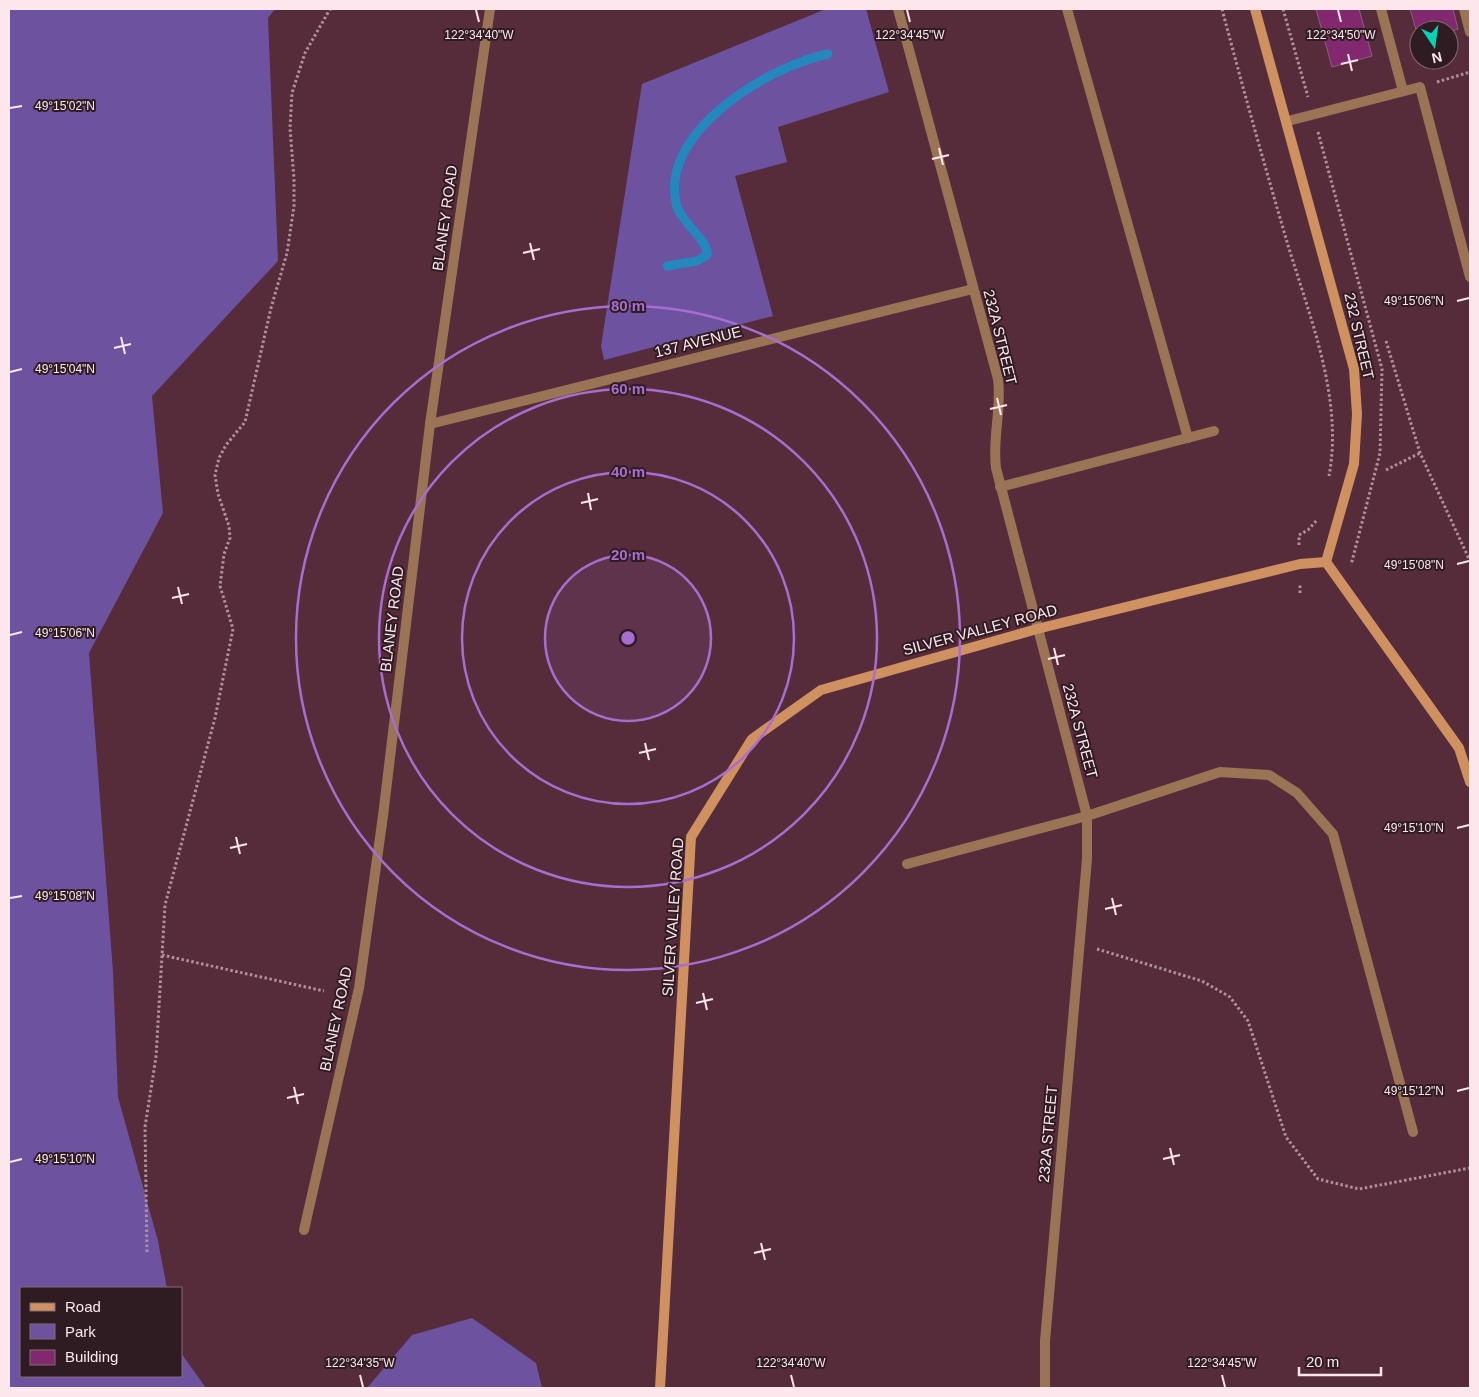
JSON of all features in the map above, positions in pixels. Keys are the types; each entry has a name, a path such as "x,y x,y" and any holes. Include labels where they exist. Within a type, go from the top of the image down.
{"street":[{"name":"BLANEY ROAD","path":"304,1230 360,988 430,424 490,9"},
{"name":"232A STREET","path":"898,9 1000,392 995,458 1000,487 1087,816 1086,859 1045,1341 1045,1388"},
{"path":"1067,9 1188,438"},
{"name":"232 STREET","path":"1255,9 1288,121 1354,369 1357,414 1354,464 1326,562"},
{"path":"1381,9 1403,91"},
{"path":"1464,9 1470,32"},
{"path":"1288,121 1420,86 1470,277"},
{"name":"137 AVENUE","path":"430,424 973,289"},
{"path":"1000,487 1214,431"},
{"path":"1326,562 1459,748 1470,782"},
{"name":"SILVER VALLEY ROAD","path":"660,1388 691,837 752,739 821,690 1037,629 1300,564 1326,562"},
{"path":"907,864 1087,816 1220,772 1269,775 1297,793 1333,834 1413,1132"}],"path":[{"path":"147,1252 145,1127 156,1057 165,906 215,718 234,629 220,586 224,554 230,538 230,526 218,494 215,475 219,458 226,445 244,422 271,308 287,253 294,206 290,128 292,93 305,54 330,9"},
{"path":"1222,9 1245,96 1325,373 1332,426 1332,460 1327,484"},
{"path":"1420,86 1470,72"},
{"path":"1386,341 1420,453 1470,561"},
{"path":"1386,470 1420,453"},
{"path":"1299,538 1317,521 1319,514"},
{"path":"1079,944 1202,981 1230,997 1248,1021 1286,1137 1318,1179 1359,1189 1470,1168"},
{"path":"162,955 324,991"}],"green space":[{"path":"9,9 275,9 268,18 278,261 152,396 163,513 89,653 113,972 118,1097 158,1241 167,1287 20,1287 20,1377 182,1377 182,1354 206,1388 9,1388"},
{"path":"826,9 866,9 889,92 778,127 787,162 735,176 773,316 604,360 601,346 642,84"},
{"path":"472,1318 536,1363 542,1388 367,1388 412,1335"}],"building":[{"path":"1316,9 1359,9 1372,56 1332,67"},
{"path":"1410,9 1453,9 1456,20 1413,20"}],"waterway":[{"path":"667,266 697,261 707,255 704,244 677,207 675,180 683,154 700,129 722,107 749,88 804,61 828,54"}]}
